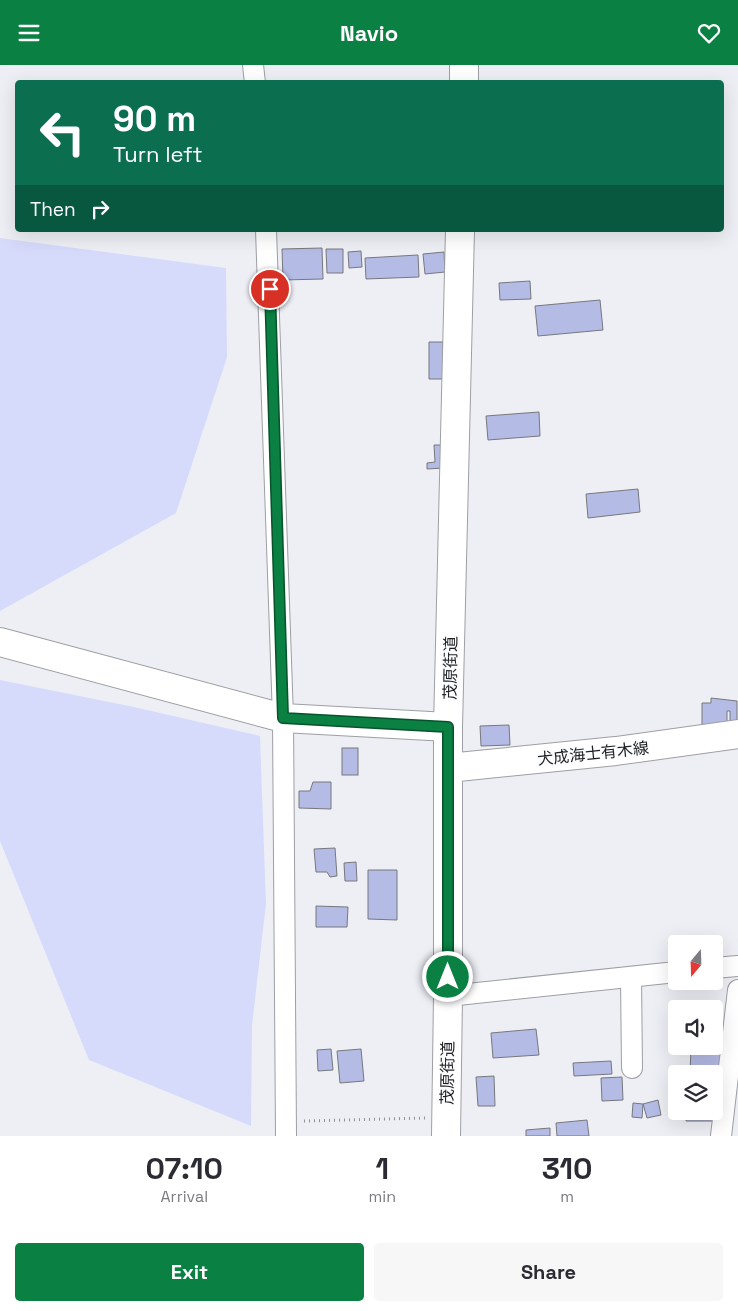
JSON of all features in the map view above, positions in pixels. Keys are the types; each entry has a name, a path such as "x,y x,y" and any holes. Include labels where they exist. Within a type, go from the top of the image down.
{"main road":[{"path":"464,65 464,80"},
{"name":"茂原街道","path":"446,1127 448,727 460,232"},
{"path":"0,642 283,718 448,727"},
{"name":"犬成海士有木線","path":"448,768 616,751 738,734"}],"street":[{"path":"253,65 255,80"},
{"path":"266,232 283,718 287,1129"},
{"path":"723,967 738,966"},
{"path":"448,996 668,973"},
{"path":"631,977 632,1068"},
{"path":"721,1136 738,990"}],"path":[{"path":"287,1129 446,1127"}],"shaded area":[{"path":"0,238 226,268 227,357 176,513 0,611"},
{"path":"0,680 134,707 260,736 266,904 252,1025 251,1126 89,1060 0,841"}],"building":[{"path":"322,248 323,279 283,280 282,249"},
{"path":"326,249 343,249 343,273 327,273"},
{"path":"361,251 362,267 349,268 348,252"},
{"path":"444,252 445,272 425,274 423,254"},
{"path":"418,255 419,277 366,279 365,258"},
{"path":"530,281 531,299 500,300 499,283"},
{"path":"600,300 603,330 538,336 535,306"},
{"path":"429,342 443,342 444,379 429,379"},
{"path":"539,412 540,436 488,440 486,416"},
{"path":"434,445 444,445 444,468 427,469 427,463 435,462"},
{"path":"638,489 640,512 588,518 586,494"},
{"path":"711,698 737,701 737,721 730,722 730,711 727,711 727,723 702,725 702,703 711,703"},
{"path":"509,725 510,745 481,746 480,726"},
{"path":"342,748 358,748 358,775 342,775"},
{"path":"313,782 331,782 331,809 299,808 299,791 310,791"},
{"path":"335,848 337,876 330,877 327,872 316,872 314,849"},
{"path":"356,862 357,881 345,881 344,863"},
{"path":"368,870 397,870 397,920 368,919"},
{"path":"316,906 348,907 347,927 316,927"},
{"path":"536,1029 539,1055 493,1058 491,1033"},
{"path":"331,1049 333,1070 318,1071 317,1050"},
{"path":"361,1049 364,1081 340,1083 337,1051"},
{"path":"724,1050 723,1066 690,1065 691,1055 723,1055"},
{"path":"611,1061 612,1074 574,1076 573,1063"},
{"path":"494,1076 495,1106 478,1106 476,1077"},
{"path":"622,1077 623,1100 602,1101 601,1078"},
{"path":"658,1100 661,1115 647,1118 643,1104"},
{"path":"633,1103 643,1104 642,1118 632,1117"},
{"path":"587,1120 589,1136 557,1136 556,1123"},
{"path":"686,1120 720,1120 720,1121"},
{"path":"550,1128 550,1136 526,1136 526,1130"}],"route":[{"path":"270,289 283,718 448,727 448,977"}]}
